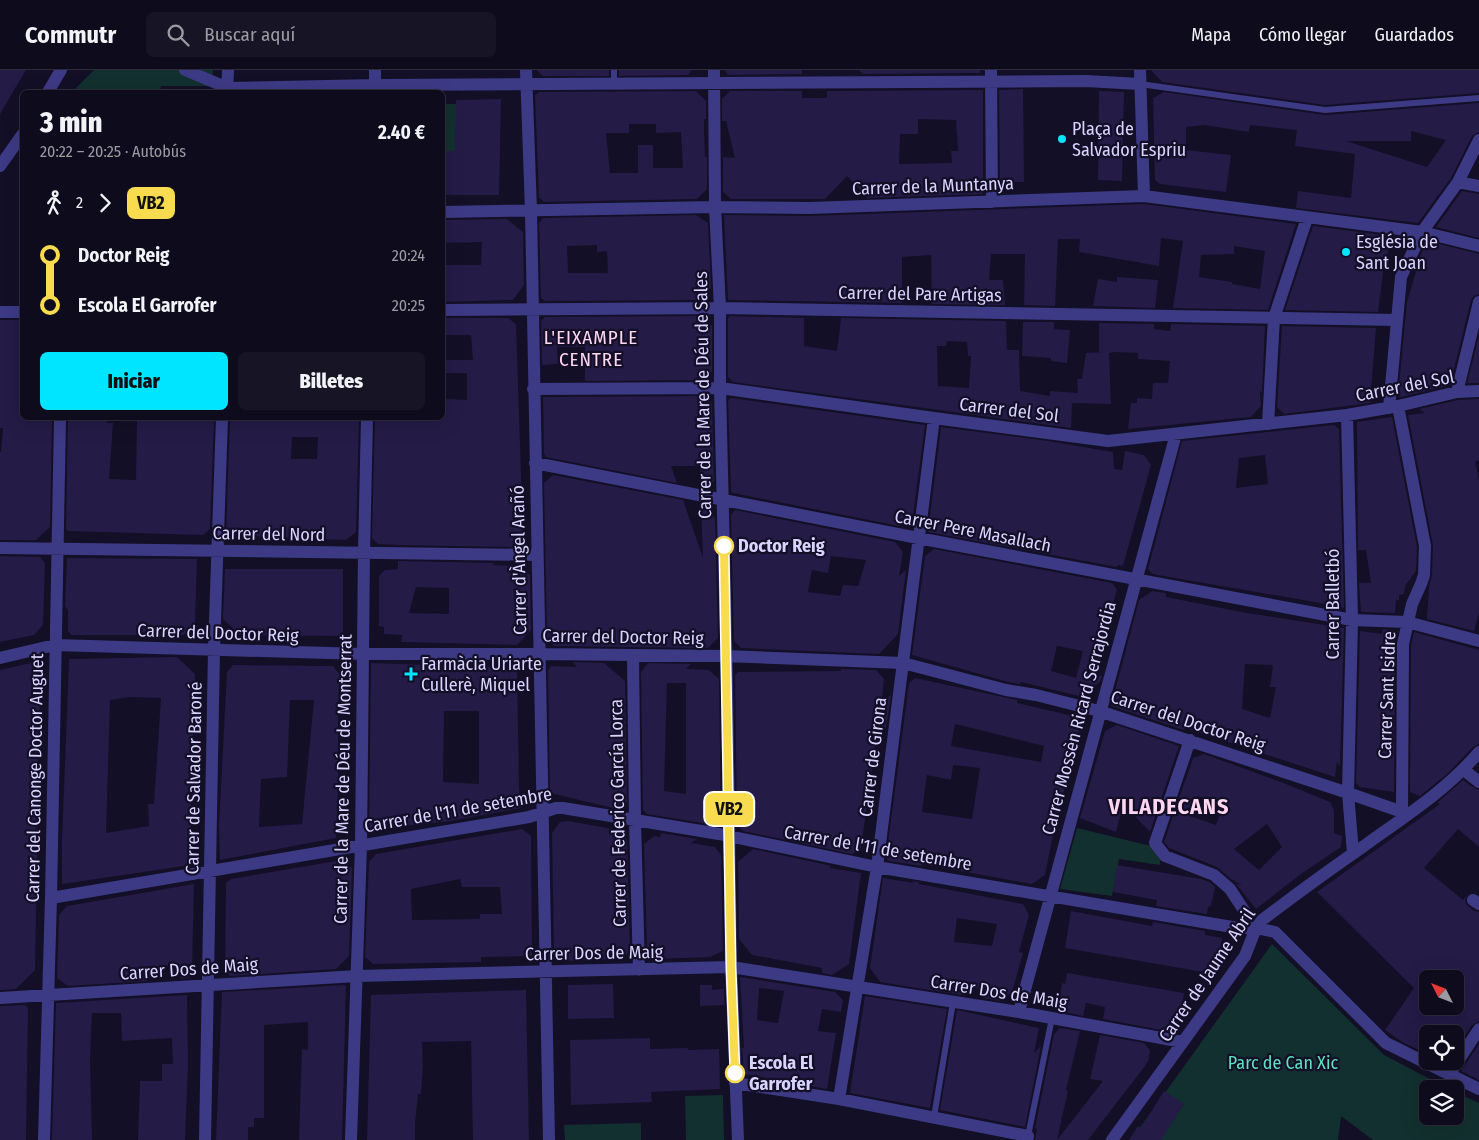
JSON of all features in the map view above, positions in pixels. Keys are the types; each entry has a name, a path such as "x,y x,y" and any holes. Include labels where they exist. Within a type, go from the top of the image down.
{"street":[{"path":"49,90 61,70"},
{"path":"185,70 228,90 714,84 850,76 991,76 1140,84"},
{"path":"228,70 228,90"},
{"path":"375,70 375,89"},
{"name":"Carrer d'Àngel Arañó","path":"526,70 549,1140"},
{"name":"Carrer de la Mare de Déu de Sales","path":"714,70 715,207 720,308 731,967 738,1140"},
{"path":"1140,70 1144,196"},
{"path":"991,76 992,202"},
{"path":"0,166 20,138"},
{"name":"Carrer Sant Isidre","path":"1406,813 1403,644 1412,604 1424,575 1425,546 1394,407 1396,320 1400,277 1422,232 1458,182 1479,140"},
{"path":"1458,182 1479,186"},
{"name":"Carrer de la Muntanya","path":"445,212 715,207 810,208 1144,196 1422,232 1479,246"},
{"path":"1268,424 1274,318 1307,218"},
{"path":"1457,392 1479,302"},
{"name":"Carrer del Pare Artigas","path":"445,310 720,308 1396,320"},
{"path":"0,312 20,312"},
{"name":"Carrer del Sol","path":"533,389 720,388 1108,441 1347,415 1394,407 1457,392 1479,391"},
{"name":"Carrer Balletbó","path":"1347,415 1352,620 1348,793 1353,853"},
{"name":"Carrer de Girona","path":"839,1099 877,867 934,418"},
{"name":"Carrer del Canonge Doctor Auguet","path":"44,1140 51,898 60,420"},
{"name":"Carrer de Salvador Baroné","path":"205,1140 214,650 222,420"},
{"name":"Carrer de la Mare de Déu de Montserrat","path":"351,1140 361,846 362,654 367,420"},
{"name":"Carrer Mossèn Ricard Serrajordia","path":"1018,1012 1176,434"},
{"name":"Carrer Pere Masallach","path":"535,463 1135,580 1352,620 1407,622 1479,642"},
{"name":"Carrer del Nord","path":"0,548 537,555"},
{"name":"Carrer del Doctor Reig","path":"0,658 55,645 362,654 726,656 903,663 1006,690 1099,710 1406,813"},
{"name":"Carrer de Federico García Lorca","path":"634,655 635,820 639,970"},
{"path":"1190,740 1155,842 1165,856 1214,875 1230,889 1247,915"},
{"path":"1406,813 1464,770 1479,752"},
{"path":"1464,770 1479,782"},
{"name":"Carrer de l'11 de setembre","path":"51,898 529,817 556,808 563,808 635,820 877,867 1238,928 1256,928 1275,932 1386,1043 1479,1089"},
{"name":"Carrer de Jaume Abril","path":"1112,1139 1246,956 1256,928 1262,920 1406,813"},
{"name":"Carrer Dos de Maig","path":"0,998 357,976 731,967 1018,1012 1183,1042"},
{"path":"1449,1075 1479,1029"},
{"path":"735,1082 934,1117 1028,1138"}],"lane":[{"path":"614,70 614,84"},
{"path":"1140,84 1325,110 1479,98"},
{"path":"934,1117 953,1002"},
{"path":"1028,1138 1052,1018"}],"green space":[{"path":"94,70 213,70 211,86 161,86 160,90 74,90"},
{"path":"445,104 465,104 464,156 445,156"},
{"path":"1077,828 1151,846 1160,860 1160,865 1119,859 1112,896 1060,889"},
{"name":"Parc de Can Xic","path":"1272,944 1384,1055 1432,1080 1419,1080 1419,1125 1464,1125 1464,1096 1479,1103 1479,1140 1373,1140 1341,1116 1338,1140 1131,1140"},
{"path":"723,1095 724,1140 686,1140 685,1096"},
{"path":"641,1123 641,1140 565,1140 564,1125"}],"building":[{"path":"0,70 26,70 0,114"},
{"path":"536,70 609,70 609,76 543,76"},
{"path":"619,70 692,70 688,75 619,76"},
{"path":"724,70 802,70 802,74 728,75"},
{"path":"859,70 980,70 980,73 863,74"},
{"path":"1151,70 1479,70 1479,93 1325,105 1162,82"},
{"path":"1023,89 1024,182 1000,182 999,90"},
{"path":"983,90 983,194 868,198 847,176 825,199 731,199 723,192 723,157 735,158 726,121 722,121 722,99 730,91 802,91 802,98 827,98 827,91","holes":["918,119 956,120 958,151 951,151 952,163 899,164 900,134 918,134"]},
{"path":"696,91 706,101 704,132 705,157 707,157 707,189 697,199 544,202 539,197 535,95 539,92","holes":["629,124 656,124 656,133 681,132 683,168 653,168 653,145 638,145 638,173 610,173 606,133 629,133"]},
{"path":"1099,91 1124,92 1122,181 1098,180"},
{"path":"1164,92 1325,115 1479,103 1479,132 1472,136 1451,178 1418,223 1296,208 1298,191 1351,198 1355,154 1295,146 1297,130 1250,125 1249,132 1204,125 1186,127 1186,150 1231,155 1226,192 1160,184 1155,180 1153,98","holes":["1411,131 1446,140 1427,167 1346,141 1411,141"]},
{"path":"501,99 499,195 445,195 445,151 455,151 456,100"},
{"path":"1462,191 1479,194 1479,238 1436,227"},
{"path":"1144,204 1296,224 1268,310 1173,308 1183,241 1161,238 1159,266 1079,252 1080,239 1058,239 1055,306 1024,305 1025,254 991,254 989,280 1003,280 1005,305 932,304 931,255 902,257 902,303 728,300 724,215 810,216","holes":["1234,246 1265,251 1260,289 1199,277 1201,255 1234,254"]},
{"path":"696,215 708,223 711,288 700,300 545,301 541,298 539,223 543,218","holes":["597,245 597,252 607,251 608,273 568,273 567,246"]},
{"path":"507,219 523,232 524,285 513,300 445,302 445,265 481,265 482,242 445,243 445,220"},
{"path":"1313,226 1390,236 1387,258 1385,258 1378,312 1285,310"},
{"path":"1427,241 1479,254 1479,294 1471,300 1450,385 1401,397 1398,396 1407,302 1421,254"},
{"path":"1117,277 1158,280 1155,308 1093,306 1098,279 1117,282"},
{"path":"702,316 712,326 712,372 704,380 585,381 585,347 557,347 558,364 542,365 541,321 545,317"},
{"path":"730,316 804,318 804,346 837,351 841,318 1006,321 1007,350 1019,350 1020,391 1050,396 1050,391 1078,393 1077,379 1082,379 1086,353 1105,352 1099,352 1099,323 1154,324 1154,329 1170,331 1171,324 1265,326 1262,393 1260,391 1261,406 1251,417 1128,429 1131,403 1137,403 1137,398 1152,399 1153,383 1168,383 1170,361 1138,359 1138,353 1116,352 1109,353 1111,404 1072,403 1071,428 733,382 728,377 728,318","holes":["947,341 967,342 968,356 971,356 969,388 938,386 937,346 946,346"]},
{"path":"445,318 508,318 516,324 523,535 511,547 378,544 372,538 375,420 445,420 445,399 467,400 467,373 445,373 445,360 473,360 471,335 445,335"},
{"path":"0,320 20,320 20,420 52,420 50,527 36,540 0,540 0,452 3,428 0,428"},
{"path":"1023,322 1054,322 1054,329 1070,330 1067,363 1051,361 1051,358 1022,356"},
{"path":"1282,326 1376,328 1370,403 1284,414 1277,407"},
{"path":"1479,336 1479,383 1467,383"},
{"path":"705,396 712,403 714,482 701,482 700,466 671,466 677,483 546,457 544,454 543,397"},
{"path":"731,398 925,425 913,515 899,526 733,493 731,491 728,400"},
{"path":"1479,399 1479,461 1475,461 1479,481 1479,613 1474,631 1427,619 1433,545 1408,415 1425,413 1419,409 1458,400"},
{"path":"1392,417 1417,547 1416,571 1405,586 1404,594 1399,595 1399,600 1396,600 1395,613 1361,612 1359,583 1371,583 1366,550 1358,550 1357,422"},
{"path":"68,420 107,420 107,423 113,423 109,479 136,480 137,420 214,420 210,529 203,535 68,531 66,529"},
{"path":"230,420 359,420 356,532 346,540 226,535","holes":["292,437 318,437 317,459 291,459"]},
{"path":"1334,425 1339,429 1344,608 1152,574 1148,569 1182,441","holes":["1265,455 1268,484 1236,488 1239,458"]},
{"path":"941,427 1048,441 1113,452 1114,469 1122,470 1125,451 1144,455 1151,465 1123,566 1118,565 1117,567 928,532"},
{"path":"553,475 683,500 703,558 701,504 704,504 715,518 718,638 708,648 554,646 547,640 544,483"},
{"path":"735,510 895,542 903,552 899,576 906,570 898,634 879,654 741,648 734,641 731,515","holes":["831,556 866,560 858,586 843,585 840,596 808,592 812,570 828,573"]},
{"path":"934,549 1112,583 1117,590 1105,632 1108,632 1096,675 1102,676 1100,682 1079,696 1021,682 1020,684 1008,682 912,655 925,556","holes":["1057,646 1083,651 1076,678 1051,671"]},
{"path":"0,556 40,557 45,563 43,625 34,635 0,642"},
{"path":"67,558 197,559 195,625 184,635 71,635 68,631 68,611 65,606"},
{"path":"398,561 495,563 492,565 519,566 530,575 531,630 517,645 401,642 402,635 384,634 384,627 379,626 379,576 385,570 398,569","holes":["416,587 449,588 449,614 409,613"]},
{"path":"225,569 343,569 343,636 240,635 223,619"},
{"path":"1152,591 1166,593 1166,597 1247,613 1344,628 1340,766 1337,762 1335,777 1111,706 1139,600","holes":["1245,664 1273,665 1270,687 1276,687 1270,718 1242,709"]},
{"path":"1383,629 1396,631 1394,792 1360,787 1356,783 1360,631 1382,634"},
{"path":"1414,632 1479,650 1479,744 1473,747 1448,773 1420,796 1410,792 1411,645"},
{"path":"177,657 195,674 191,865 62,884 69,659","holes":["130,697 161,698 154,804 148,804 149,826 106,833 110,700"]},
{"path":"35,662 41,665 35,852 37,852 35,970 16,989 0,990 0,670"},
{"path":"573,662 604,663 625,681 627,803 613,808 550,793 548,670 551,666 577,667"},
{"path":"371,663 517,668 521,808 450,821 369,830","holes":["444,711 479,711 479,784 443,782"]},
{"path":"648,663 691,664 686,669 709,670 719,679 721,821 715,825 647,814 643,810 641,672","holes":["667,683 686,683 686,794 664,791"]},
{"path":"233,665 333,666 340,675 336,838 220,860 219,826 227,672","holes":["290,700 314,700 302,824 259,827 261,779 287,777"]},
{"path":"841,669 876,670 884,679 882,702 891,695 886,728 878,727 861,848 852,854 743,831 737,825 735,675 738,672 841,671"},
{"path":"915,678 1017,700 1017,703 1073,716 1080,726 1045,875 1032,884 922,864 922,866 889,861 886,858 909,683","holes":["955,724 1044,746 1041,762 951,746","953,765 980,768 972,819 922,812 927,775 951,780"]},
{"path":"1117,725 1179,746 1150,832 1123,804 1116,832 1080,818 1105,731"},
{"path":"1204,754 1330,802 1334,810 1334,833 1342,836 1341,847 1301,874 1256,909 1236,884 1242,885 1231,879 1217,867 1169,848 1164,842 1193,758","holes":["1197,796 1223,803 1216,825 1190,816","1267,824 1282,847 1259,870 1234,849"]},
{"path":"1463,780 1479,790 1479,847 1458,829 1424,868 1463,900 1467,895 1466,904 1474,911 1479,912 1479,1021 1472,1025 1464,1037 1464,1025 1419,1025 1419,1050 1404,1043 1385,1030 1414,988 1317,892 1440,804 1437,803"},
{"path":"568,821 618,830 627,839 630,951 622,959 564,961 554,951 552,833 560,822"},
{"path":"522,829 531,836 532,956 481,957 481,962 373,964 365,957 369,862 376,854","holes":["460,879 462,887 500,887 502,914 480,914 480,919 412,920 411,889"]},
{"path":"661,833 697,839 691,843 715,847 721,855 723,951 710,957 655,959 647,951 644,844 654,836 660,837"},
{"path":"753,849 832,866 829,868 861,873 849,964 832,975 822,973 822,968 752,955 739,939 738,862"},
{"path":"342,860 352,868 349,956 336,969 230,976 225,971 226,883 231,879"},
{"path":"1117,865 1210,882 1215,887 1211,906 1208,907 1207,914 1156,906 1157,900 1113,892"},
{"path":"883,878 914,883 912,881 919,882 919,884 1023,904 1029,915 1019,952 1023,953 1012,992 1000,1001 983,998 985,990 963,986 961,995 880,982 870,968","holes":["957,918 997,924 992,946 954,942"]},
{"path":"194,884 192,972 188,978 181,979 178,965 148,967 148,981 68,986 57,978 59,915 67,906"},
{"path":"1071,911 1152,926 1153,922 1205,931 1205,935 1222,938 1215,974 1065,948"},
{"path":"1067,973 1184,993 1177,1033 1103,1019 1105,1007 1086,1003 1083,1016 1060,1011 1062,1004 1059,1003 1062,983 1065,984"},
{"path":"740,977 835,992 843,1000 841,1012 822,1009 818,1031 836,1033 827,1089 744,1074 742,1047 744,1048","holes":["759,988 784,991 778,1023 757,1020"]},
{"path":"613,984 614,1018 568,1019 568,985"},
{"path":"700,985 712,985 712,990 724,989 724,1005 700,1006"},
{"path":"346,986 342,1140 299,1140 302,1049 308,1050 308,1022 264,1025 264,1118 254,1118 254,1127 248,1127 248,1140 216,1140 222,992"},
{"path":"526,990 529,1140 473,1140 471,1041 422,1042 421,1094 418,1094 415,1140 367,1140 371,995"},
{"path":"187,995 188,1064 185,1140 138,1140 140,1081 162,1081 162,1064 173,1064 172,1038 122,1041 121,1013 92,1013 90,1060 92,1140 52,1140 56,1003"},
{"path":"865,996 947,1009 930,1108 850,1093"},
{"path":"25,1005 28,1008 26,1140 0,1140 0,1006"},
{"path":"957,1010 1039,1028 1034,1053 1041,1046 1025,1127 940,1110"},
{"path":"1060,1028 1080,1031 1066,1090 1068,1091 1057,1140 1035,1140 1037,1129 1035,1128 1054,1034"},
{"path":"1100,1035 1144,1043 1150,1050 1149,1059 1145,1066 1088,1140 1057,1140 1103,1081 1090,1079"},
{"path":"650,1038 650,1049 719,1049 720,1089 651,1092 652,1102 571,1105 570,1040"},
{"path":"1479,1044 1479,1080 1461,1071 1464,1070 1464,1066"},
{"path":"1164,1091 1184,1104 1161,1140 1129,1140 1138,1126 1141,1128"}],"bus line":[{"name":"VB2","path":"724,546 731,967 735,1073"}],"place":[{"name":"Plaça de Salvador Espriu","path":"1062,139"},
{"name":"Església de Sant Joan","path":"1346,252"},
{"name":"Doctor Reig","path":"724,546"},
{"name":"Farmàcia Uriarte Cullerè, Miquel","path":"411,674"},
{"name":"Escola El Garrofer","path":"735,1073"}],"district":[{"name":"L'EIXAMPLE CENTRE","path":"591,348"},
{"name":"VILADECANS","path":"1169,806"}]}
